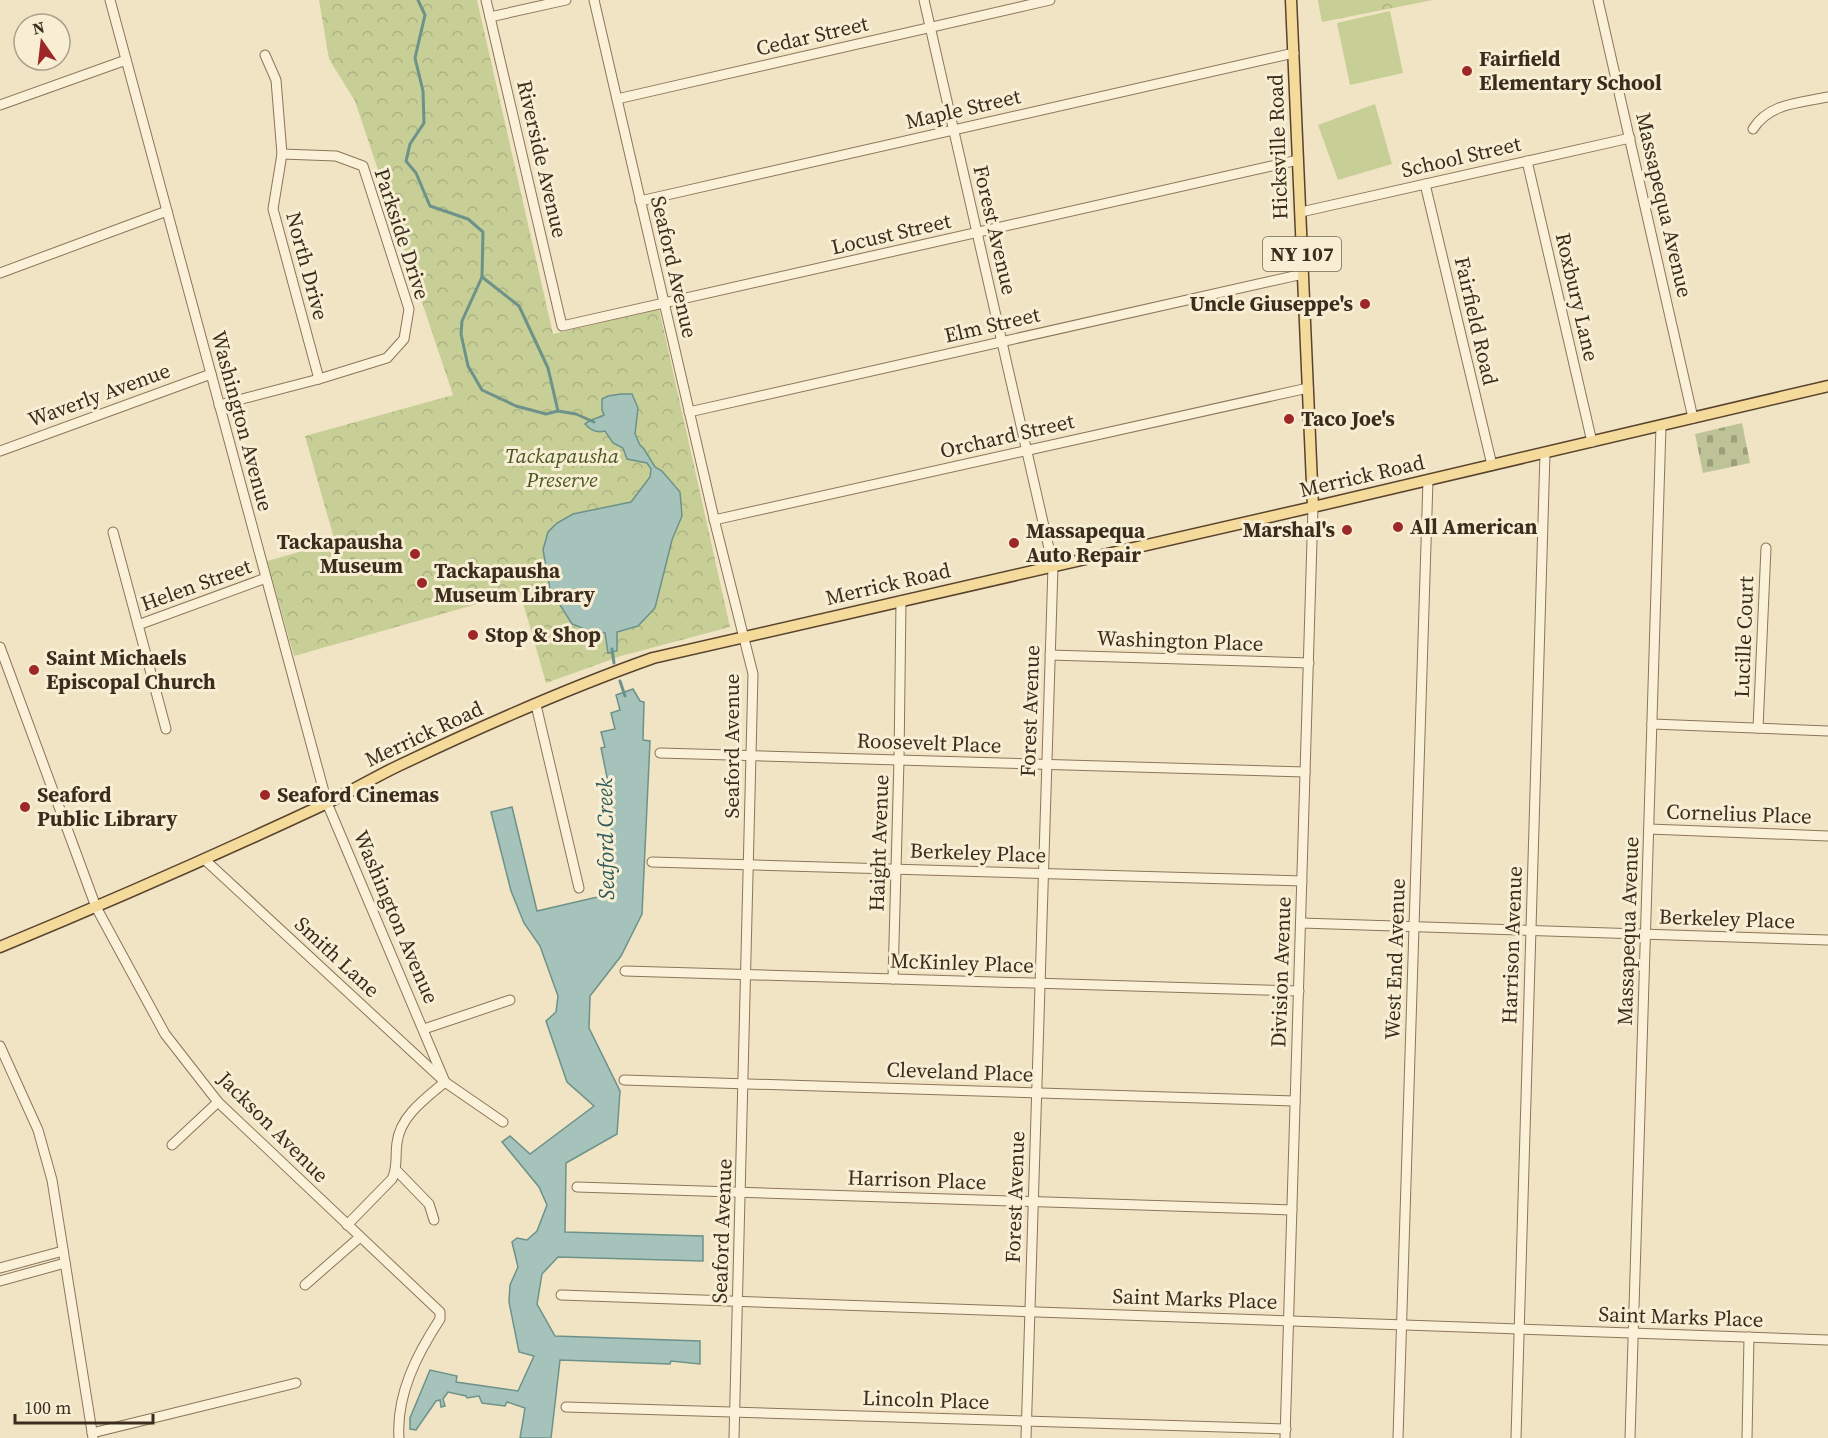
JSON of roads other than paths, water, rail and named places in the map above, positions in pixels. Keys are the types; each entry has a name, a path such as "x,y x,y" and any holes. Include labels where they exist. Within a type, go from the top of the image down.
{"main road":[{"name":"Hicksville Road","path":"1291,0 1313,507"},
{"name":"Merrick Road","path":"0,947 204,859 327,803 400,765 597,678 653,658 1828,386"}],"street":[{"name":"Washington Avenue","path":"110,0 327,803 445,1082"},
{"name":"Riverside Avenue","path":"486,0 562,326"},
{"path":"490,17 566,0"},
{"name":"Seaford Avenue","path":"594,0 753,681 734,1438"},
{"name":"Forest Avenue","path":"924,0 1053,566 1026,1438"},
{"name":"Cedar Street","path":"617,99 1050,0"},
{"name":"Massapequa Avenue","path":"1599,0 1694,418"},
{"name":"Maple Street","path":"640,201 1294,53"},
{"name":"North Drive","path":"265,55 276,80 282,154 273,209 319,379"},
{"path":"0,105 126,60"},
{"path":"1753,129 1759,119 1775,109 1828,97"},
{"name":"School Street","path":"1300,212 1630,138"},
{"name":"Parkside Drive","path":"219,405 319,379 387,358 404,339 410,309 363,166 336,156 282,154"},
{"name":"Locust Street","path":"562,326 1298,160"},
{"name":"Roxbury Lane","path":"1527,161 1592,442"},
{"name":"Fairfield Road","path":"1425,184 1492,465"},
{"path":"0,273 167,211"},
{"name":"Elm Street","path":"689,412 1303,274"},
{"name":"Waverly Avenue","path":"0,451 211,374"},
{"name":"Orchard Street","path":"714,520 1308,388"},
{"name":"Massapequa Avenue","path":"1630,1438 1661,426"},
{"name":"Harrison Avenue","path":"1516,1438 1545,453"},
{"name":"West End Avenue","path":"1398,1438 1428,480"},
{"name":"Division Avenue","path":"1285,1434 1313,507"},
{"path":"113,532 166,729"},
{"name":"Lucille Court","path":"1758,728 1766,548"},
{"name":"Helen Street","path":"138,625 266,578"},
{"name":"Haight Avenue","path":"892,979 902,601"},
{"name":"Jackson Avenue","path":"0,647 96,907 165,1034 218,1102 433,1305 441,1316 414,1365 406,1386 398,1422 399,1438"},
{"name":"Washington Place","path":"1050,655 1309,663"},
{"path":"536,705 579,888"},
{"path":"1652,724 1828,731"},
{"name":"Roosevelt Place","path":"660,753 1305,772"},
{"name":"Cornelius Place","path":"1649,829 1828,836"},
{"name":"Smith Lane","path":"204,859 445,1082 503,1122"},
{"name":"Berkeley Place","path":"652,862 1302,881"},
{"name":"Berkeley Place","path":"1301,923 1828,940"},
{"name":"McKinley Place","path":"625,970 1299,991"},
{"path":"424,1029 510,1000"},
{"path":"0,1046 39,1130 51,1180 92,1436 296,1383"},
{"name":"Cleveland Place","path":"624,1080 1295,1101"},
{"path":"347,1225 392,1179 396,1170 397,1143 405,1122 418,1105 445,1082"},
{"path":"171,1145 218,1102"},
{"path":"396,1170 429,1204 434,1220"},
{"name":"Harrison Place","path":"577,1187 1292,1210"},
{"path":"305,1285 360,1237"},
{"path":"0,1268 63,1251"},
{"path":"0,1281 65,1263"},
{"name":"Saint Marks Place","path":"561,1295 1828,1340"},
{"path":"1747,1438 1749,1337"},
{"name":"Lincoln Place","path":"566,1407 1026,1421 1285,1434"}],"water":[{"path":"621,394 632,394 638,408 635,434 655,467 662,471 680,492 682,516 672,540 655,608 638,626 617,632 617,651 608,653 605,633 587,630 572,624 550,589 543,550 548,532 557,523 573,514 631,502 650,477 651,469 647,463 627,459 623,448 613,443 605,431 594,431 585,424 604,415 602,399"},
{"path":"633,689 640,701 644,702 643,740 650,741 642,914 621,956 590,996 589,1028 620,1091 617,1134 566,1163 565,1232 703,1236 703,1261 558,1257 542,1274 537,1304 555,1336 700,1341 700,1364 671,1361 670,1364 560,1360 551,1438 520,1438 525,1408 507,1402 505,1406 482,1403 479,1396 467,1398 448,1392 443,1399 445,1406 441,1407 440,1400 436,1401 416,1430 410,1429 410,1418 430,1370 457,1376 456,1382 518,1391 534,1356 519,1352 509,1302 510,1285 518,1267 512,1242 517,1238 527,1240 537,1231 547,1205 539,1187 502,1142 510,1136 530,1154 594,1106 567,1082 546,1021 556,1012 558,996 540,946 524,923 511,891 491,812 512,807 537,911 615,893 609,787 601,748 605,747 601,732 615,729 611,713 620,710 616,695"}],"waterway":[{"name":"Seaford Creek","path":"418,0 425,15 415,58 423,91 424,123 410,144 406,161 416,173 430,206 468,219 483,232 482,277 462,321 461,334 468,366 482,390 516,406 546,414 558,411 576,414 594,422"},
{"path":"482,277 519,306 548,368 558,411"},
{"name":"Seaford Creek","path":"612,649 614,663"},
{"name":"Seaford Creek","path":"620,681 625,696"}],"place":[{"name":"Fairfield Elementary School","path":"1467,71"},
{"name":"Uncle Giuseppe's","path":"1365,304"},
{"name":"Taco Joe's","path":"1289,419"},
{"name":"All American","path":"1398,527"},
{"name":"Marshal's","path":"1347,530"},
{"name":"Massapequa Auto Repair","path":"1014,543"},
{"name":"Tackapausha Museum","path":"415,554"},
{"name":"Tackapausha Museum Library","path":"422,583"},
{"name":"Stop & Shop","path":"473,635"},
{"name":"Saint Michaels Episcopal Church","path":"34,670"},
{"name":"Seaford Cinemas","path":"265,795"},
{"name":"Seaford Public Library","path":"25,807"}],"park label":[{"name":"Tackapausha Preserve","path":"562,468"}]}
